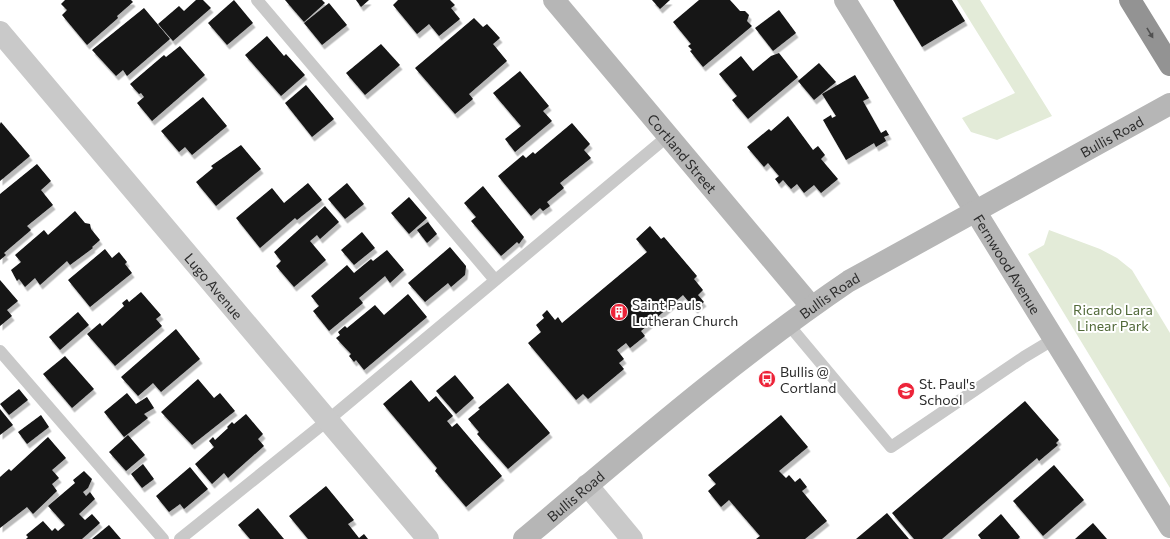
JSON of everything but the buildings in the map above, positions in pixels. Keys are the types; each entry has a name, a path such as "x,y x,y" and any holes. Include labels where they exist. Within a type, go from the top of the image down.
{"highway":[{"path":"1130,0 1170,65"}],"street":[{"name":"Cortland Street","path":"554,0 811,306"},
{"name":"Fernwood Avenue","path":"845,0 1170,527"},
{"name":"Lugo Avenue","path":"0,32 428,539"},
{"name":"Bullis Road","path":"524,539 713,380 811,306 849,281 1170,104"},
{"path":"588,485 632,539"}],"lane":[{"path":"257,0 495,280"},
{"path":"180,539 328,420 668,136"},
{"path":"788,324 891,448 1024,357 1054,339"},
{"path":"0,351 163,539"}],"green space":[{"path":"957,0 980,0 1052,116 997,140 971,132 962,118 1015,93"},
{"name":"Ricardo Lara Linear Park","path":"1049,230 1100,249 1117,258 1132,270 1170,333 1170,488 1028,254 1044,245"}],"place":[{"name":"Saint Pauls Lutheran Church","path":"619,312"},
{"name":"Bullis @ Cortland","path":"767,379"},
{"name":"St. Paul's School","path":"906,391"}]}
